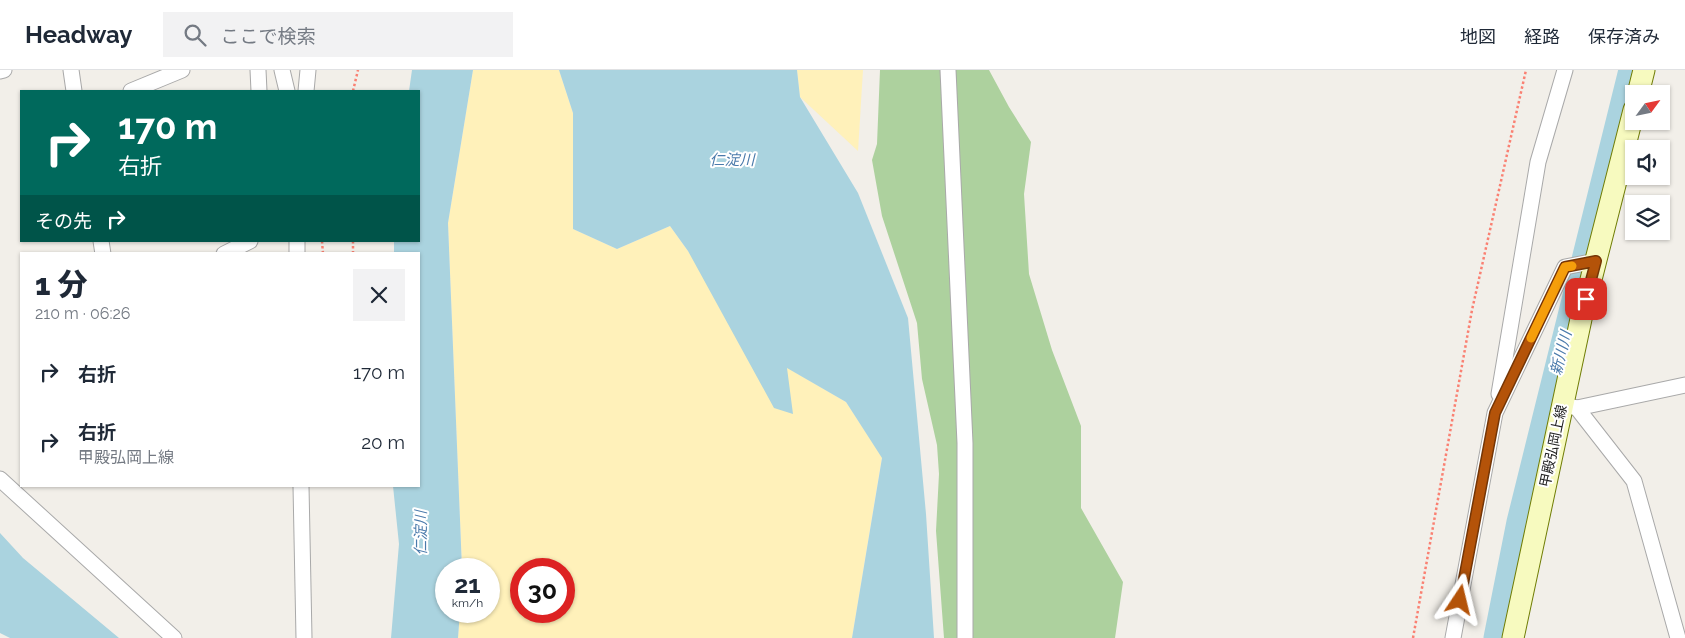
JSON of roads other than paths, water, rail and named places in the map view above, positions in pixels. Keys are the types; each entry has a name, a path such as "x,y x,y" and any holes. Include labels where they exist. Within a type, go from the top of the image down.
{"main road":[{"path":"1640,85 1644,70"},
{"name":"甲殿弘岡上線","path":"1512,638 1569,406 1596,261 1629,130"}],"street":[{"path":"0,71 4,70"},
{"path":"71,70 74,90"},
{"path":"134,90 182,70"},
{"path":"258,70 259,90"},
{"path":"282,70 287,90"},
{"path":"306,90 308,70"},
{"path":"948,70 965,443 965,638"},
{"path":"1453,638 1496,411 1538,162 1566,70"},
{"path":"228,252 248,242"},
{"path":"1496,411 1565,267 1596,261"},
{"path":"1569,406 1685,385"},
{"path":"1569,406 1634,481 1678,638"},
{"path":"0,479 174,638"},
{"path":"300,487 304,638"}],"water":[{"name":"仁淀川","path":"412,70 473,70 448,223 462,558 435,558 435,623 459,623 458,638 391,638 399,544 393,487 420,487 420,252 394,252 394,242 420,242 420,90 409,90"},
{"name":"仁淀川","path":"559,70 797,70 800,97 858,193 908,318 926,514 934,638 852,638 882,458 846,402 787,368 793,414 774,408 688,251 670,226 617,249 573,229 573,113"},
{"path":"0,533 23,558 119,638 10,638 0,633"}],"waterway":[{"name":"新川川","path":"1496,638 1519,522 1631,70"}]}
